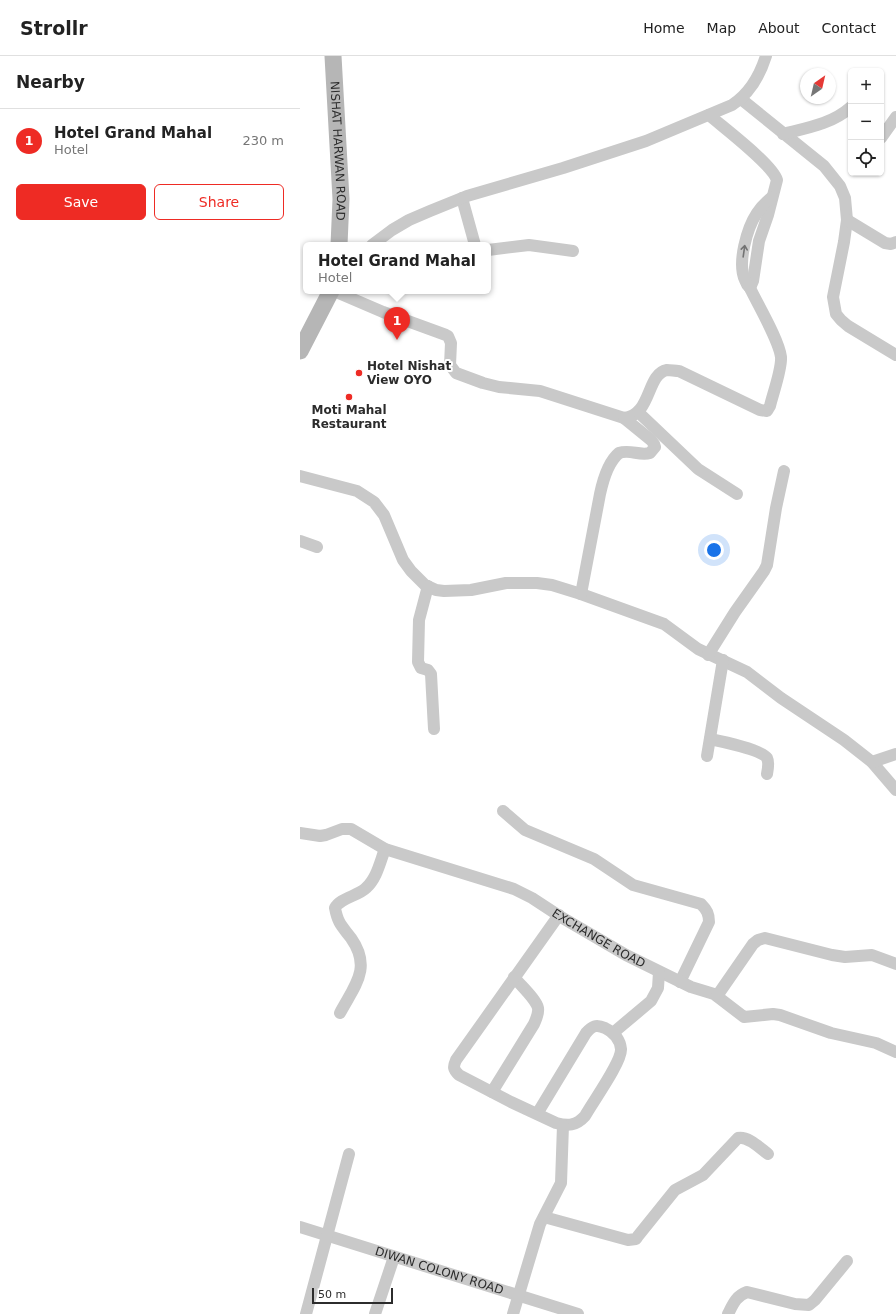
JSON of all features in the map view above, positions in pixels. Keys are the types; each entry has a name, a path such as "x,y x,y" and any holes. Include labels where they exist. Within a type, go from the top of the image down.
{"main road":[{"name":"NISHAT HARWAN ROAD","path":"333,56 341,199 339,242"},
{"path":"300,352 329,294"}],"street":[{"path":"376,242 409,220 462,198 563,168 646,141 732,105 741,99 749,90 766,56"},
{"path":"741,99 824,166 840,186 845,198 847,220 834,297 836,314 848,326 896,355"},
{"path":"783,134 822,124 848,112"},
{"path":"624,418 631,417 638,412 657,376 666,370 679,372 760,410 767,411 770,406 781,365 781,357 776,341 745,280 743,271 743,255 746,236 757,213 772,197 777,183 776,178 771,170 709,115"},
{"path":"884,134 896,117"},
{"path":"462,198 474,242"},
{"path":"847,220 885,243 891,244 896,242"},
{"path":"491,250 529,244 573,251"},
{"path":"341,294 383,312 448,336 451,343 450,365 456,373 499,387 540,391 624,418 651,440 654,447 650,454 630,451 620,453 612,461 602,485 581,594"},
{"path":"638,412 698,469 737,494"},
{"path":"708,655 735,612 764,571 769,558 776,508 784,471"},
{"path":"300,476 357,491 374,502 384,515 411,572 428,586 436,590 471,590 506,583 522,582 552,585 664,624 698,650 742,669 844,740 872,762 896,790"},
{"path":"300,541 317,547"},
{"path":"428,586 419,620 418,662 421,668 428,670 431,674 434,729"},
{"path":"707,756 723,660"},
{"path":"710,739 743,746 765,756 768,760 768,774"},
{"path":"872,762 896,754"},
{"path":"503,811 526,830 594,859 633,885 701,904 709,915 709,922 680,982"},
{"name":"EXCHANGE ROAD","path":"300,833 320,836 342,829 351,829 385,849 514,889 532,898 626,955 691,987 717,996 744,1017 767,1014 780,1015 832,1033 876,1043 896,1052"},
{"path":"340,1013 360,976 362,962 354,943 338,921 336,908 339,903 366,889 372,882 385,849"},
{"path":"537,1114 591,1027 602,1027 613,1033 620,1043 621,1049 618,1061 580,1121 571,1125 563,1125 537,1114 492,1092 459,1075 453,1067 456,1060 559,915"},
{"path":"717,996 753,944 758,940 765,938 832,955 845,957 872,955 896,964"},
{"path":"613,1033 651,1001 658,988 659,972"},
{"path":"492,1092 537,1017 538,1007 514,977"},
{"path":"513,1314 544,1217 561,1183 563,1125"},
{"path":"544,1217 628,1240 633,1240 638,1236 675,1190 703,1175 738,1138 741,1137 748,1139 768,1154"},
{"path":"306,1314 349,1154"},
{"name":"DIWAN COLONY ROAD","path":"300,1227 578,1314"},
{"path":"375,1314 394,1257"},
{"path":"728,1314 737,1297 747,1292 795,1304 809,1305 815,1300 847,1261"}],"place":[{"name":"Hotel Grand Mahal","path":"397,340"},
{"name":"Hotel Nishat View OYO","path":"359,373"},
{"name":"Moti Mahal Restaurant","path":"349,397"}]}
